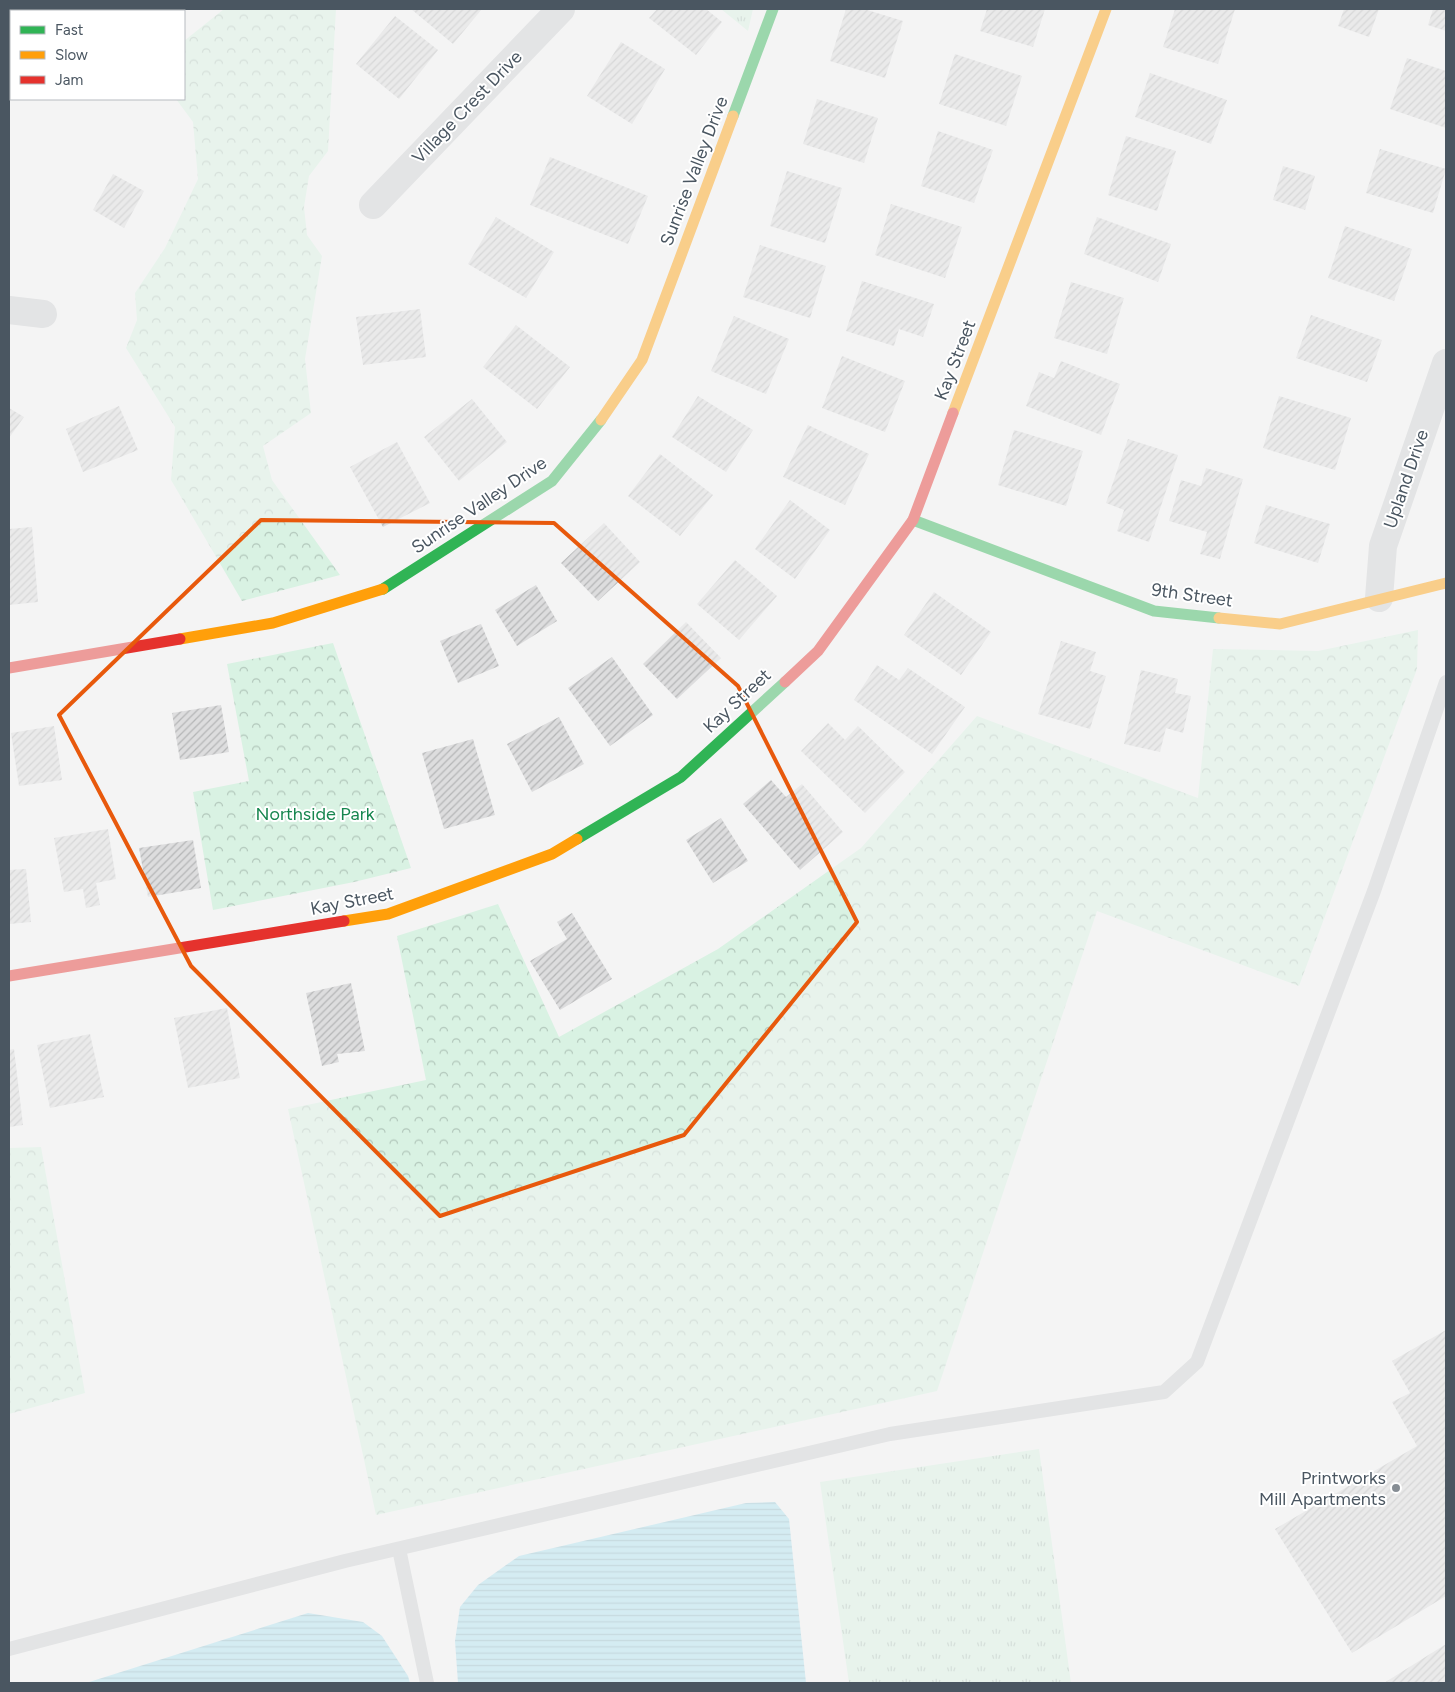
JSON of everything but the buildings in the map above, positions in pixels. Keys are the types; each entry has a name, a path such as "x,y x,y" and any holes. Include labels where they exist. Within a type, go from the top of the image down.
{"street":[{"name":"Village Crest Drive","path":"373,205 561,9"},
{"name":"Sunrise Valley Drive","path":"9,668 273,624 382,589 552,481 594,431 642,360 773,9"},
{"name":"Kay Street","path":"9,976 388,914 552,854 681,777 818,651 913,520 1106,9"},
{"path":"9,310 43,314"},
{"name":"Upland Drive","path":"1379,598 1383,546 1446,363"},
{"name":"9th Street","path":"913,520 1154,610 1280,624 1379,598 1446,583"}],"lane":[{"path":"9,1648 399,1548 890,1434 1164,1392 1196,1362 1374,891 1446,682"},
{"path":"399,1548 427,1683"}],"highlighted area":[{"path":"261,520 554,523 738,686 857,922 684,1135 440,1216 191,966 59,715"}],"green space":[{"path":"224,9 336,9 328,151 309,176 304,207 307,235 322,256 305,359 311,413 263,446 272,480 340,575 242,601 171,480 175,427 126,348 137,320 135,293 165,248 198,179 193,122 177,100 185,100 185,40"},
{"path":"721,9 753,9 748,31"},
{"path":"1418,630 1417,669 1299,986 1097,911 937,1391 376,1515 288,1109 426,1080 397,936 498,904 559,1037 718,949 861,848 977,716 1198,798 1213,649 1318,651"},
{"name":"Northside Park","path":"333,643 411,868 354,882 213,910 193,792 249,781 227,664"},
{"path":"41,1147 85,1393 9,1414 9,1148"},
{"path":"1039,1449 1071,1683 849,1683 820,1482"}],"water":[{"path":"775,1502 789,1519 806,1683 458,1683 455,1641 460,1607 478,1585 519,1556 746,1503"},
{"path":"308,1613 363,1622 382,1636 408,1676 410,1683 86,1683"}],"traffic: fast":[{"path":"733,116 773,9"},
{"path":"383,589 552,481 601,420"},
{"path":"913,520 1154,611 1219,618"},
{"path":"577,839 681,777 785,682"}],"traffic: slow":[{"path":"953,413 1106,9"},
{"path":"601,420 642,360 733,116"},
{"path":"1219,618 1280,624 1446,583"},
{"path":"180,639 273,623 383,589"},
{"path":"344,921 388,914 552,854 577,839"}],"traffic: jam":[{"path":"785,682 818,651 913,520 953,413"},
{"path":"9,668 180,639"},
{"path":"9,976 344,921"}],"place":[{"name":"Printworks Mill Apartments","path":"1396,1488"}]}
